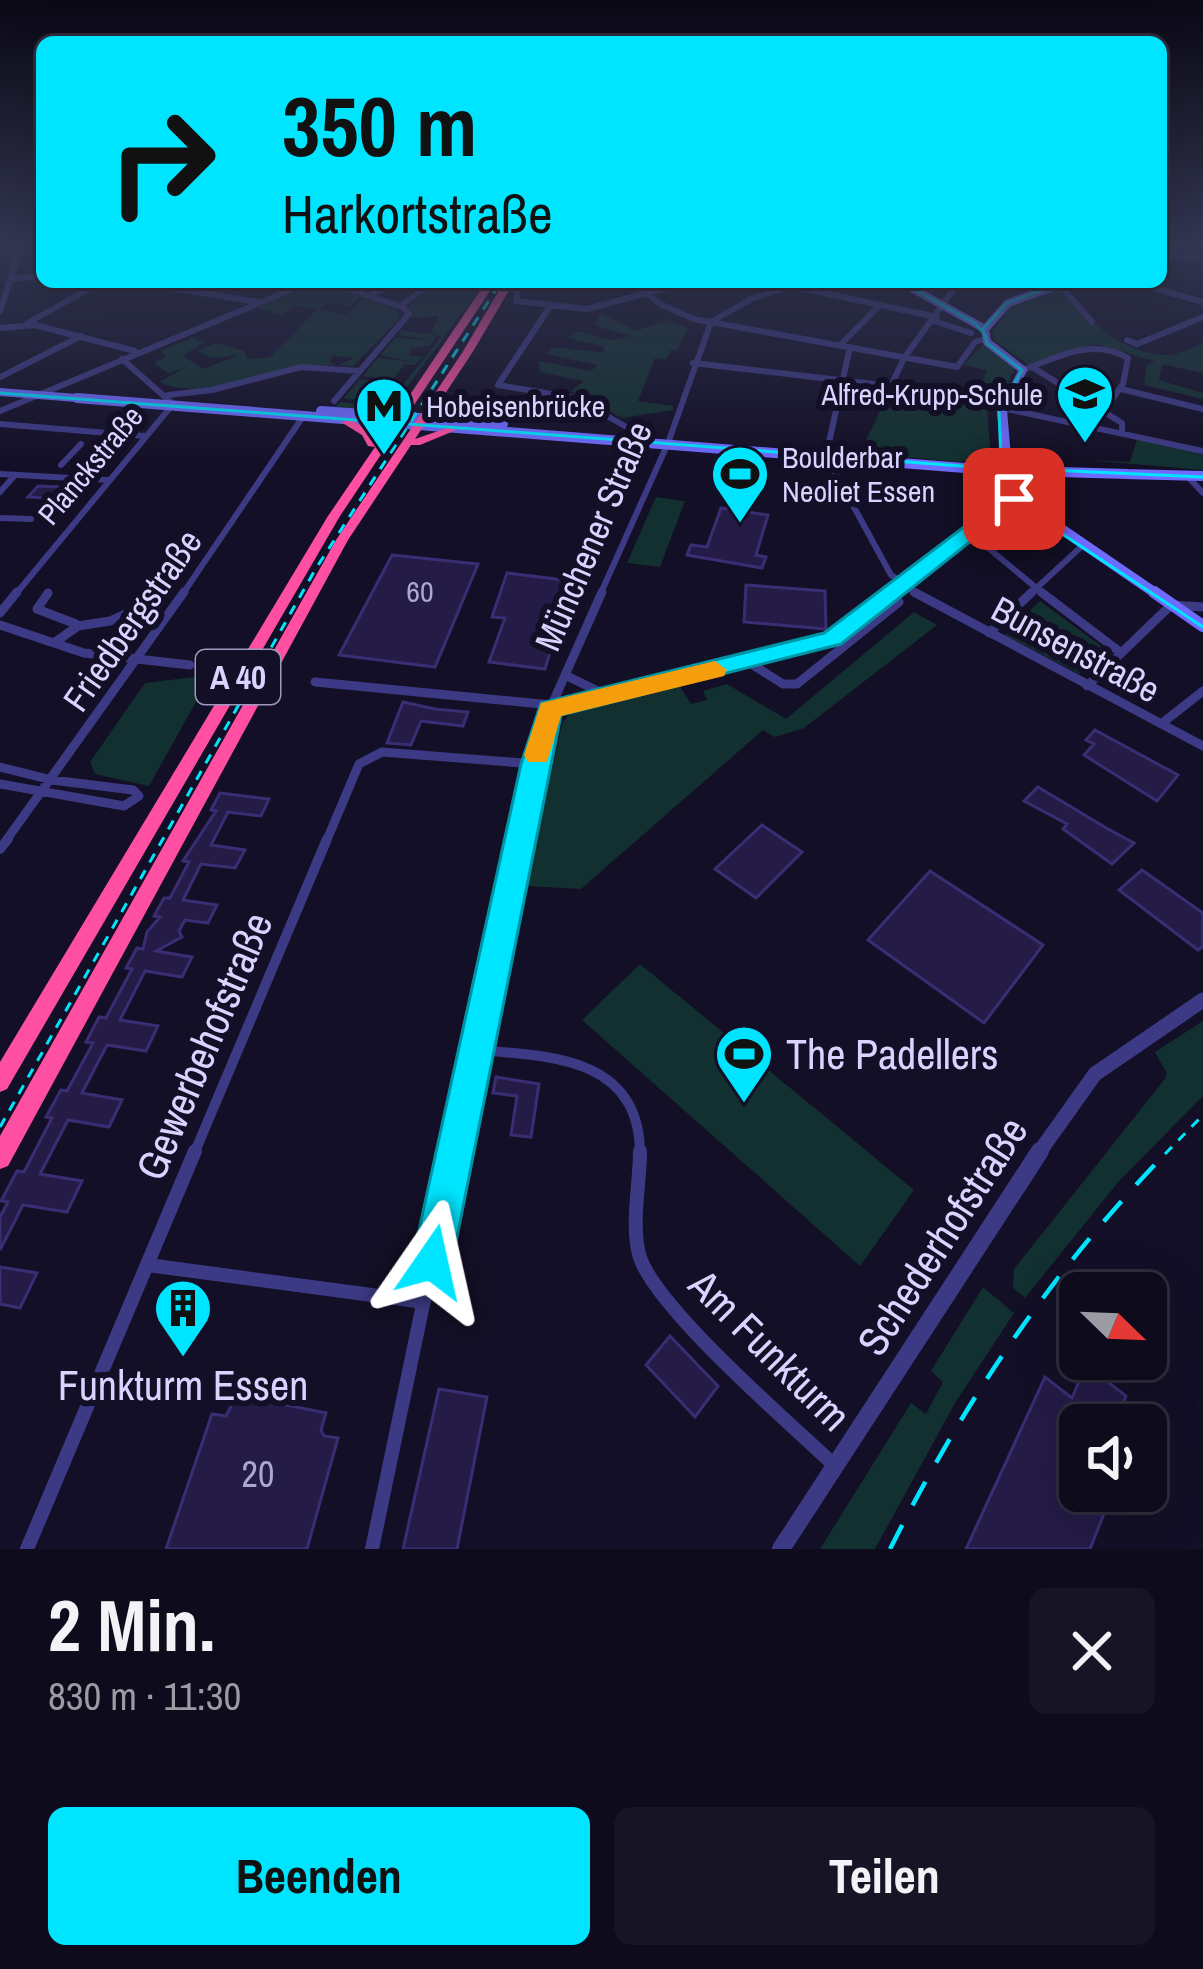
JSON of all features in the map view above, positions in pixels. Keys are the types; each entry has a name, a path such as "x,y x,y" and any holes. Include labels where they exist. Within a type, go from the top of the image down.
{"highway":[{"path":"199,741 244,648 372,444 465,318"},
{"name":"A 40","path":"0,1082 334,515 467,318"},
{"name":"A 40","path":"0,1158 342,540 490,318"},
{"path":"256,692 317,607 497,318"},
{"path":"426,427 453,425 442,406"},
{"path":"371,414 393,417"},
{"path":"347,422 367,433 372,444"}],"main road":[{"path":"962,318 1028,368 1002,407 1004,467 1011,496 1203,625"},
{"path":"985,333 996,318"},
{"path":"0,392 144,402 167,396 371,414"},
{"path":"167,396 302,418 347,422 393,417 426,427 453,425 657,443"},
{"path":"453,425 1004,467"},
{"path":"826,456 844,452 1004,467 1203,476"}],"street":[{"path":"0,328 36,318"},
{"path":"0,411 216,318"},
{"path":"334,400 406,318"},
{"path":"542,318 498,385 575,398 657,443"},
{"path":"697,318 957,368 985,333"},
{"path":"710,322 714,318"},
{"path":"840,345 867,318"},
{"path":"933,318 971,333"},
{"path":"1089,318 1092,322"},
{"path":"1127,340 1137,344 1200,318"},
{"path":"891,386 901,356 936,319"},
{"name":"Münchener Straße","path":"372,1549 535,764 552,704 710,322"},
{"path":"26,324 135,351"},
{"path":"0,377 81,336"},
{"path":"1028,368 1106,345 1127,358 1121,389 1106,408"},
{"path":"826,456 850,347"},
{"path":"122,359 167,396"},
{"path":"693,363 891,386 1203,451"},
{"path":"144,402 306,367 360,370"},
{"path":"1028,368 1106,408 1118,418 1122,433"},
{"path":"1121,389 1203,409"},
{"name":"Planckstraße","path":"0,613 146,436 167,396"},
{"name":"Friedbergstraße","path":"0,849 138,661 302,418"},
{"path":"0,424 146,436"},
{"path":"622,437 633,428"},
{"path":"61,465 82,444"},
{"name":"Bunsenstraße","path":"826,456 902,586 1203,746"},
{"path":"315,682 552,704 832,639 1011,496 963,467"},
{"path":"0,474 108,480"},
{"path":"0,492 15,475"},
{"path":"1187,476 1203,493"},
{"path":"0,518 31,519"},
{"path":"970,533 1120,652"},
{"path":"989,633 1082,546"},
{"path":"48,593 37,609 76,624 108,622 129,607 138,608"},
{"path":"748,662 783,684 797,684 898,602 888,597"},
{"path":"1087,686 1171,605 1203,610 1203,625"},
{"path":"53,643 76,624"},
{"path":"0,625 53,643 138,661 190,665"},
{"path":"565,675 606,695"},
{"path":"1161,724 1203,691"},
{"name":"Gewerbehofstraße","path":"27,1549 359,764 382,752 535,764"},
{"path":"0,767 52,780 133,790 140,796 124,806 0,784"},
{"name":"Schederhofstraße","path":"781,1549 1066,1110 1096,1074 1203,1000"},
{"name":"Am Funkturm","path":"475,1051 572,1061 614,1083 630,1102 641,1130 636,1236 644,1268 672,1305 835,1466"},
{"path":"148,1265 424,1302"}],"green space":[{"path":"309,318 400,318 353,366 339,365 354,358 333,356 329,361 335,365 292,369 222,386 179,388 160,382 184,368 168,373 154,363 167,356 160,351 192,338 205,342 183,356 203,369 240,355 210,358 198,351 216,343 245,351 247,359 270,357"},
{"path":"438,318 458,318 395,403 374,410 336,407 340,402 379,407 380,403 344,398 360,379 397,384 398,380 363,376 378,358 414,362 381,355 395,338 432,340 398,335 401,330 436,335 431,345 411,349 409,355 422,357 415,365 405,364 394,378 402,381 398,387 387,386 379,396 392,399 441,337 431,332"},
{"path":"598,318 611,318 636,331 668,320 688,328 677,351 671,350 667,359 655,358 638,401 673,406 673,410 622,418 571,391 584,381 540,372 539,361 591,371 597,365 546,354 552,347 605,353 603,346 567,338 577,331 610,340 630,336 595,325"},
{"path":"1002,318 1089,318 1120,342 1151,353 1171,355 1203,343 1203,373 1162,364 1159,380 1203,393 1203,399 1144,385 1147,365 1155,361 1097,344 1029,365 994,340 992,332"},
{"path":"984,344 1015,368 998,404 990,403 992,396 978,393 987,370 963,365"},
{"path":"890,390 987,407 991,460 958,462 855,452 861,451"},
{"path":"1137,439 1196,451 1203,455 1203,470 1086,460 1130,462"},
{"path":"656,497 685,501 660,567 627,563"},
{"path":"1040,601 1104,648 1080,674 1005,635"},
{"path":"914,612 937,625 804,728 775,737 763,730 581,889 526,886 562,724 572,710 679,685 691,704 707,700 703,691 727,684 786,719"},
{"path":"211,675 149,786 95,774 90,762 145,683"},
{"name":"The Padellers","path":"640,964 914,1190 860,1266 582,1020"},
{"path":"1203,1021 1203,1096 1119,1181 1025,1298 1013,1288 1014,1269 1164,1080 1167,1074 1155,1052"},
{"path":"983,1287 1014,1313 955,1403 875,1549 820,1549 911,1403 926,1414 943,1382 931,1371"}],"building":[{"path":"38,486 82,488 71,510 56,510 61,499 28,497"},
{"path":"721,508 768,515 756,555 766,557 762,568 687,555 691,545 707,547"},
{"path":"392,555 478,564 435,667 339,655"},
{"path":"507,573 572,581 545,669 489,662 505,618 492,617"},
{"path":"746,585 825,591 826,629 744,622"},
{"path":"403,702 468,712 463,726 421,721 411,745 387,743"},
{"path":"1095,730 1178,775 1157,801 1084,755 1094,744 1086,740"},
{"path":"1038,787 1134,843 1112,864 1063,829 1067,824 1024,801"},
{"path":"220,793 269,799 261,816 228,812 211,845 245,850 235,868 201,864 183,900 217,905 208,923 185,920 179,931 182,937 156,951 192,957 182,977 145,971 120,1020 158,1026 146,1051 107,1045 82,1093 122,1100 109,1127 68,1120 40,1174 82,1181 67,1212 23,1205 0,1250 0,1217 8,1202 1,1201 17,1171 24,1172 52,1118 46,1117 61,1090 67,1091 93,1043 86,1042 99,1017 106,1018 132,969 126,968 137,948 143,949 147,932 160,917 154,916 164,898 170,898 189,862 183,861 216,811 211,810"},
{"path":"762,825 802,852 756,898 715,869"},
{"path":"1142,870 1203,913 1203,946 1198,950 1119,890"},
{"path":"930,871 1043,945 984,1023 868,940"},
{"path":"496,1077 539,1084 531,1137 511,1135 517,1096 493,1093"},
{"path":"0,1267 37,1273 20,1308 0,1304"},
{"path":"670,1336 718,1386 695,1417 646,1365"},
{"path":"1045,1377 1072,1398 1080,1380 1105,1380 1126,1396 1123,1404 1059,1404 1059,1512 1105,1512 1090,1549 966,1549"},
{"path":"439,1389 487,1397 457,1549 403,1549"},
{"path":"236,1396 276,1403 283,1396 286,1405 326,1413 321,1430 324,1436 338,1438 307,1549 166,1549 212,1414 226,1416"}],"tram line":[{"path":"966,318 984,334"},
{"path":"984,334 983,329 993,318"},
{"path":"984,334 987,343 1022,370 999,411 1001,468"},
{"path":"0,393 1001,468"},
{"path":"1001,468 1203,477"},
{"path":"1001,468 1002,486 1020,506 1203,627"}],"railway":[{"path":"0,1127 315,570 478,318"},
{"path":"1165,1154 1203,1115"},
{"path":"890,1549 948,1442 1013,1340 1086,1242 1168,1151"}],"slow traffic":[{"path":"537,755 550,709 715,670"}],"place":[{"name":"Alfred-Krupp-Schule","path":"1085,445"},
{"name":"Hobeisenbrücke","path":"384,457"},
{"name":"Boulderbar Neoliet Essen","path":"740,525"},
{"name":"The Padellers","path":"744,1105"},
{"name":"Funkturm Essen","path":"183,1359"}],"route":[{"path":"432,1262 550,709 832,639 1014,499"}]}
